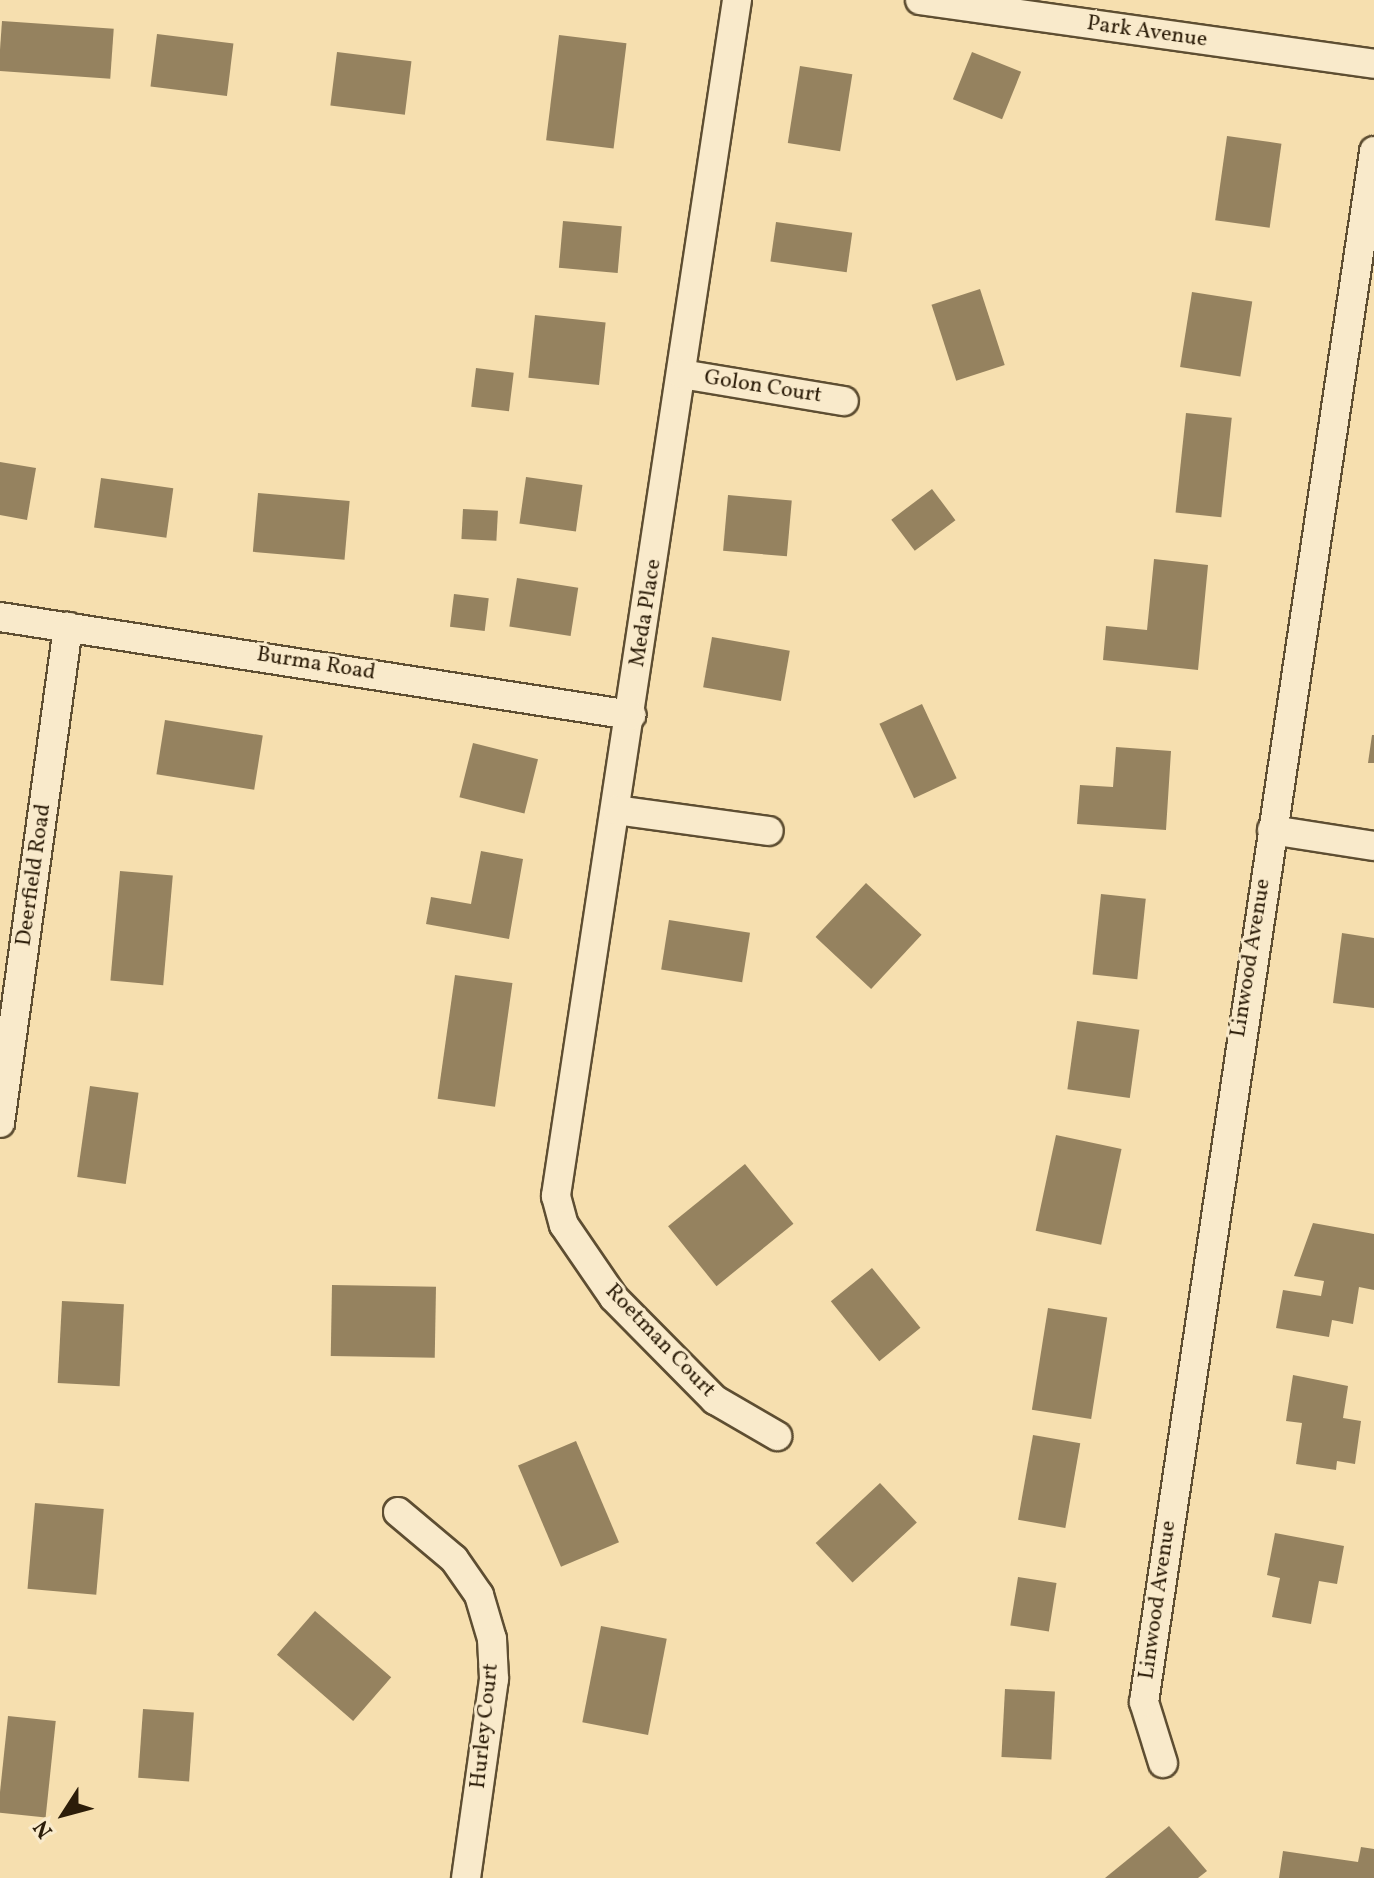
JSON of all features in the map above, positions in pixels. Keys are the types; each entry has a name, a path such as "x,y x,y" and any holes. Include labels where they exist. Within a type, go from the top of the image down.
{"street":[{"name":"Meda Place","path":"564,1225 556,1196 737,0"},
{"name":"Park Avenue","path":"920,0 1374,64"},
{"name":"Linwood Avenue","path":"1163,1763 1144,1702 1374,151"},
{"name":"Golon Court","path":"682,374 844,401"},
{"name":"Burma Road","path":"0,617 631,715"},
{"name":"Deerfield Road","path":"0,1123 68,627"},
{"path":"616,810 769,831"},
{"path":"1272,830 1374,846"},
{"name":"Roetman Court","path":"564,1225 614,1298 703,1388 777,1436"},
{"name":"Hurley Court","path":"398,1512 454,1559 479,1595 492,1639 494,1679 466,1878"}],"building":[{"path":"2,21 114,29 110,79 0,71"},
{"path":"157,34 233,43 227,96 151,87"},
{"path":"559,35 626,43 614,148 546,140"},
{"path":"337,52 411,61 405,115 330,106"},
{"path":"972,52 1021,72 1002,119 953,99"},
{"path":"800,66 852,74 840,151 788,143"},
{"path":"1227,136 1281,144 1270,228 1215,220"},
{"path":"563,221 622,226 618,273 559,268"},
{"path":"776,222 852,233 847,272 770,262"},
{"path":"980,289 1005,365 956,381 931,305"},
{"path":"1192,292 1252,302 1240,377 1180,367"},
{"path":"535,315 606,322 599,385 528,378"},
{"path":"476,368 514,373 509,411 471,407"},
{"path":"1186,413 1232,418 1221,517 1176,512"},
{"path":"0,462 36,468 27,520 0,515"},
{"path":"526,477 582,485 576,531 519,524"},
{"path":"101,478 173,488 166,538 94,528"},
{"path":"932,489 955,520 915,551 891,520"},
{"path":"258,493 350,501 345,560 253,552"},
{"path":"728,495 792,501 787,556 723,551"},
{"path":"463,509 498,511 496,541 461,539"},
{"path":"1154,559 1208,565 1198,670 1103,660 1106,626 1147,630"},
{"path":"517,578 578,588 571,636 509,626"},
{"path":"454,594 489,598 485,631 450,627"},
{"path":"712,637 790,651 781,701 703,687"},
{"path":"922,704 957,778 914,798 879,724"},
{"path":"165,720 263,735 254,790 156,774"},
{"path":"1372,735 1374,763 1368,763"},
{"path":"473,743 538,759 524,814 459,797"},
{"path":"1116,747 1171,751 1166,830 1077,824 1080,785 1113,787"},
{"path":"481,851 523,859 509,939 426,924 431,897 471,904"},
{"path":"120,871 173,876 163,985 110,981"},
{"path":"866,883 922,935 871,989 816,937"},
{"path":"1101,894 1146,899 1137,979 1093,975"},
{"path":"669,920 750,933 742,982 661,969"},
{"path":"1342,933 1374,938 1374,1008 1333,1003"},
{"path":"455,975 512,983 495,1107 438,1099"},
{"path":"1077,1021 1139,1030 1130,1098 1067,1089"},
{"path":"90,1086 139,1093 126,1184 77,1177"},
{"path":"1056,1135 1122,1149 1101,1245 1036,1231"},
{"path":"745,1164 793,1224 717,1286 668,1226"},
{"path":"1313,1223 1374,1234 1374,1290 1359,1287 1353,1324 1332,1320 1329,1337 1276,1328 1283,1290 1321,1296 1324,1281 1294,1276"},
{"path":"872,1268 920,1328 879,1361 831,1301"},
{"path":"332,1285 436,1287 435,1358 331,1356"},
{"path":"62,1301 124,1304 120,1386 58,1383"},
{"path":"1048,1308 1107,1317 1091,1419 1032,1410"},
{"path":"1293,1375 1348,1386 1343,1418 1361,1421 1355,1464 1337,1461 1336,1470 1296,1464 1302,1423 1286,1421"},
{"path":"1033,1435 1080,1443 1065,1528 1018,1520"},
{"path":"576,1441 619,1542 561,1567 518,1466"},
{"path":"880,1483 917,1522 852,1583 816,1543"},
{"path":"35,1503 104,1509 96,1595 28,1589"},
{"path":"1275,1533 1344,1546 1337,1584 1319,1581 1311,1624 1272,1617 1280,1578 1267,1575"},
{"path":"1018,1577 1057,1583 1049,1631 1010,1625"},
{"path":"315,1611 391,1677 353,1721 277,1655"},
{"path":"601,1626 667,1639 648,1735 582,1722"},
{"path":"1005,1689 1055,1692 1051,1760 1001,1757"},
{"path":"143,1709 194,1713 189,1781 138,1778"},
{"path":"8,1716 56,1721 46,1817 0,1813"},
{"path":"1169,1826 1207,1871 1198,1878 1105,1878"},
{"path":"1361,1847 1374,1849 1374,1878 1279,1878 1283,1851 1358,1862"}]}
